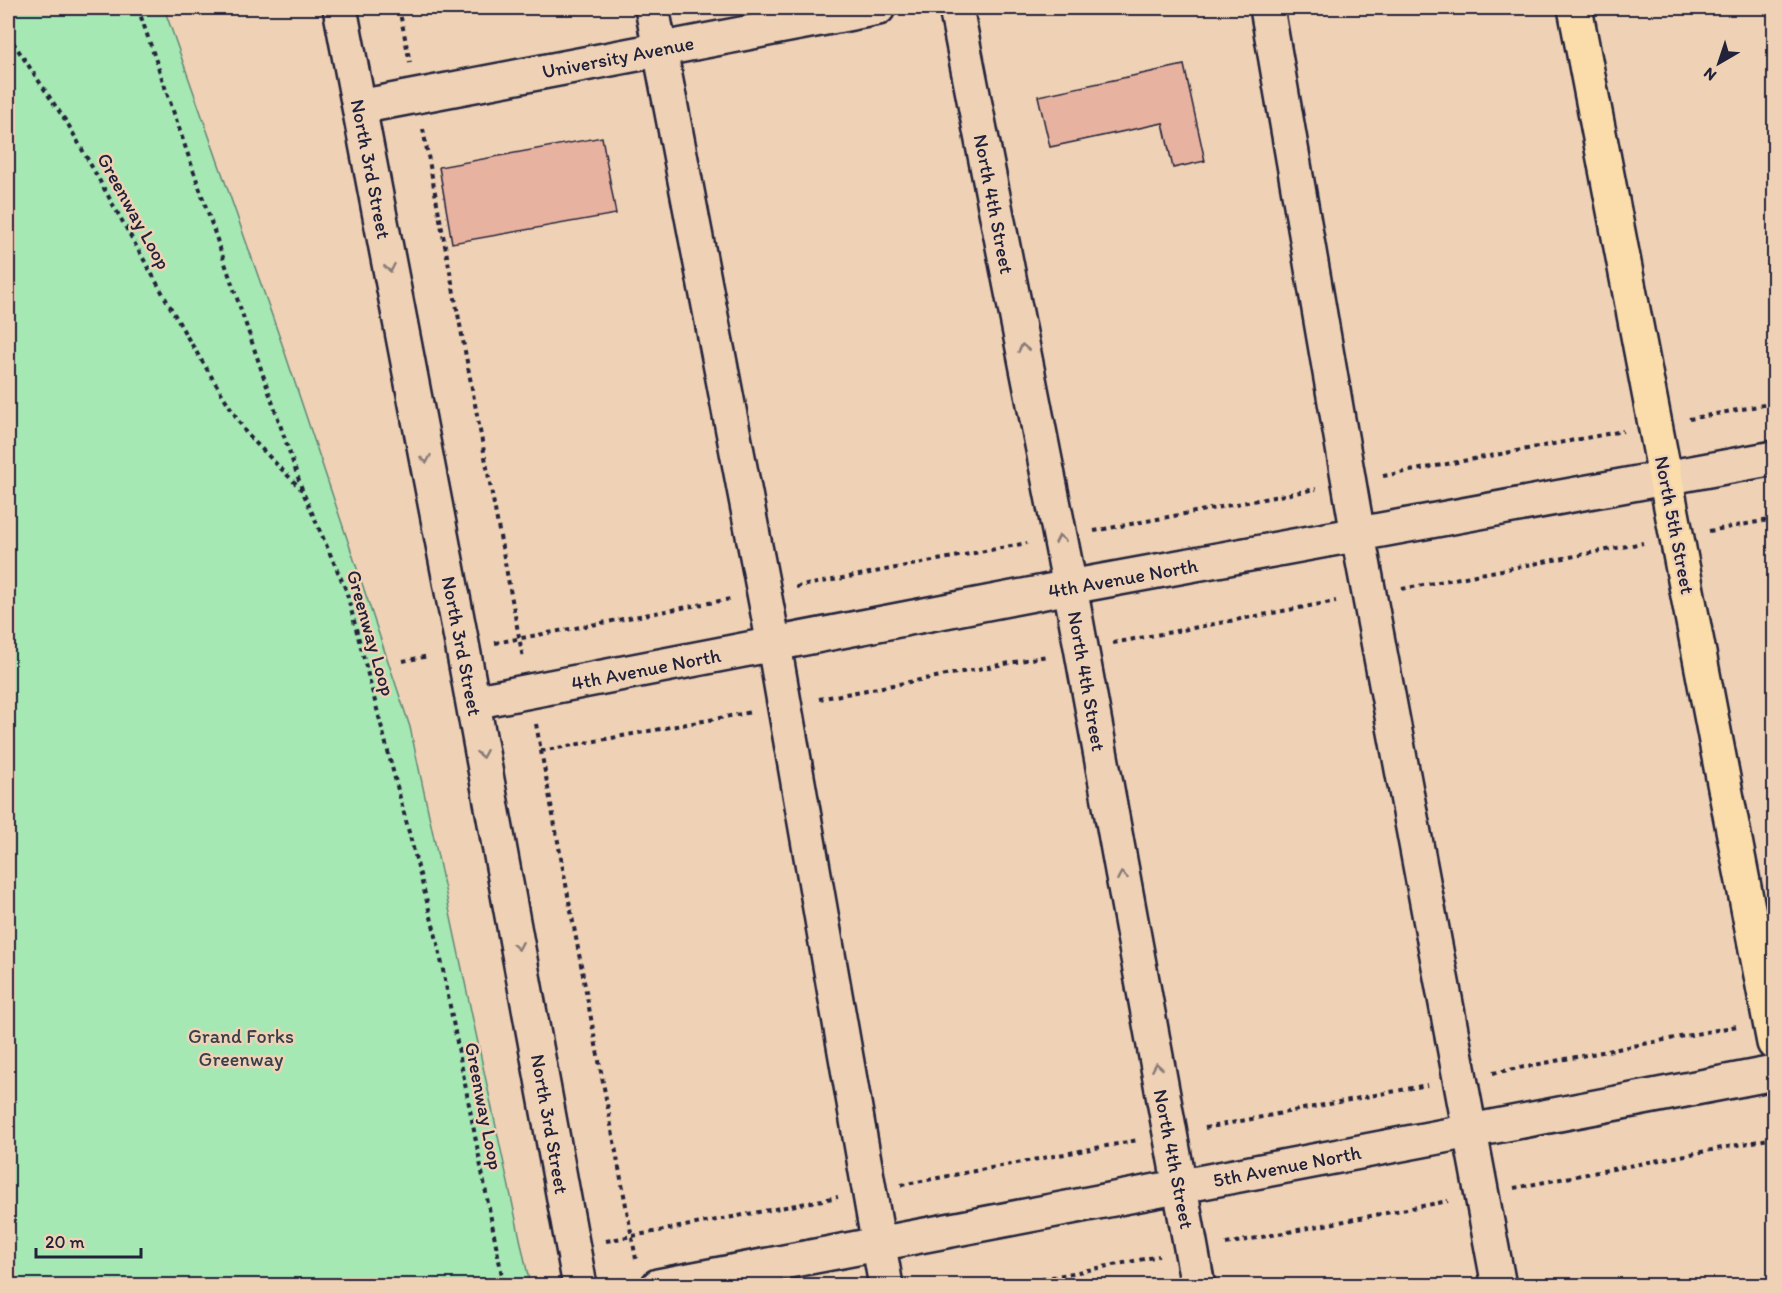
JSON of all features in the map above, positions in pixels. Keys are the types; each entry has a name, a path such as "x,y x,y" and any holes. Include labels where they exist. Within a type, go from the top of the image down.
{"main road":[{"name":"North 5th Street","path":"1575,8 1774,1043"}],"street":[{"name":"North 3rd Street","path":"340,8 473,702 580,1286"},
{"path":"652,8 785,705 886,1286"},
{"name":"University Avenue","path":"359,107 878,8"},
{"name":"North 4th Street","path":"956,8 1070,587 1198,1286"},
{"path":"1267,8 1368,595 1499,1286"},
{"name":"4th Avenue North","path":"473,702 1070,587 1774,459"},
{"name":"5th Avenue North","path":"648,1276 879,1244 1774,1073"}],"path":[{"path":"138,8 302,490"},
{"path":"399,8 541,751 648,1276"},
{"name":"Greenway Loop","path":"8,34 69,126 186,335 246,433 302,490 346,590 435,932 504,1286"},
{"path":"541,751 1774,519"},
{"path":"1007,1286 1774,1138"}],"green space":[{"name":"Grand Forks Greenway","path":"8,8 164,8 282,344 410,727 530,1285 8,1285"}],"building":[{"path":"1184,65 1205,161 1173,168 1163,123 1050,147 1038,96"},
{"path":"602,137 616,214 452,243 439,167"}]}
